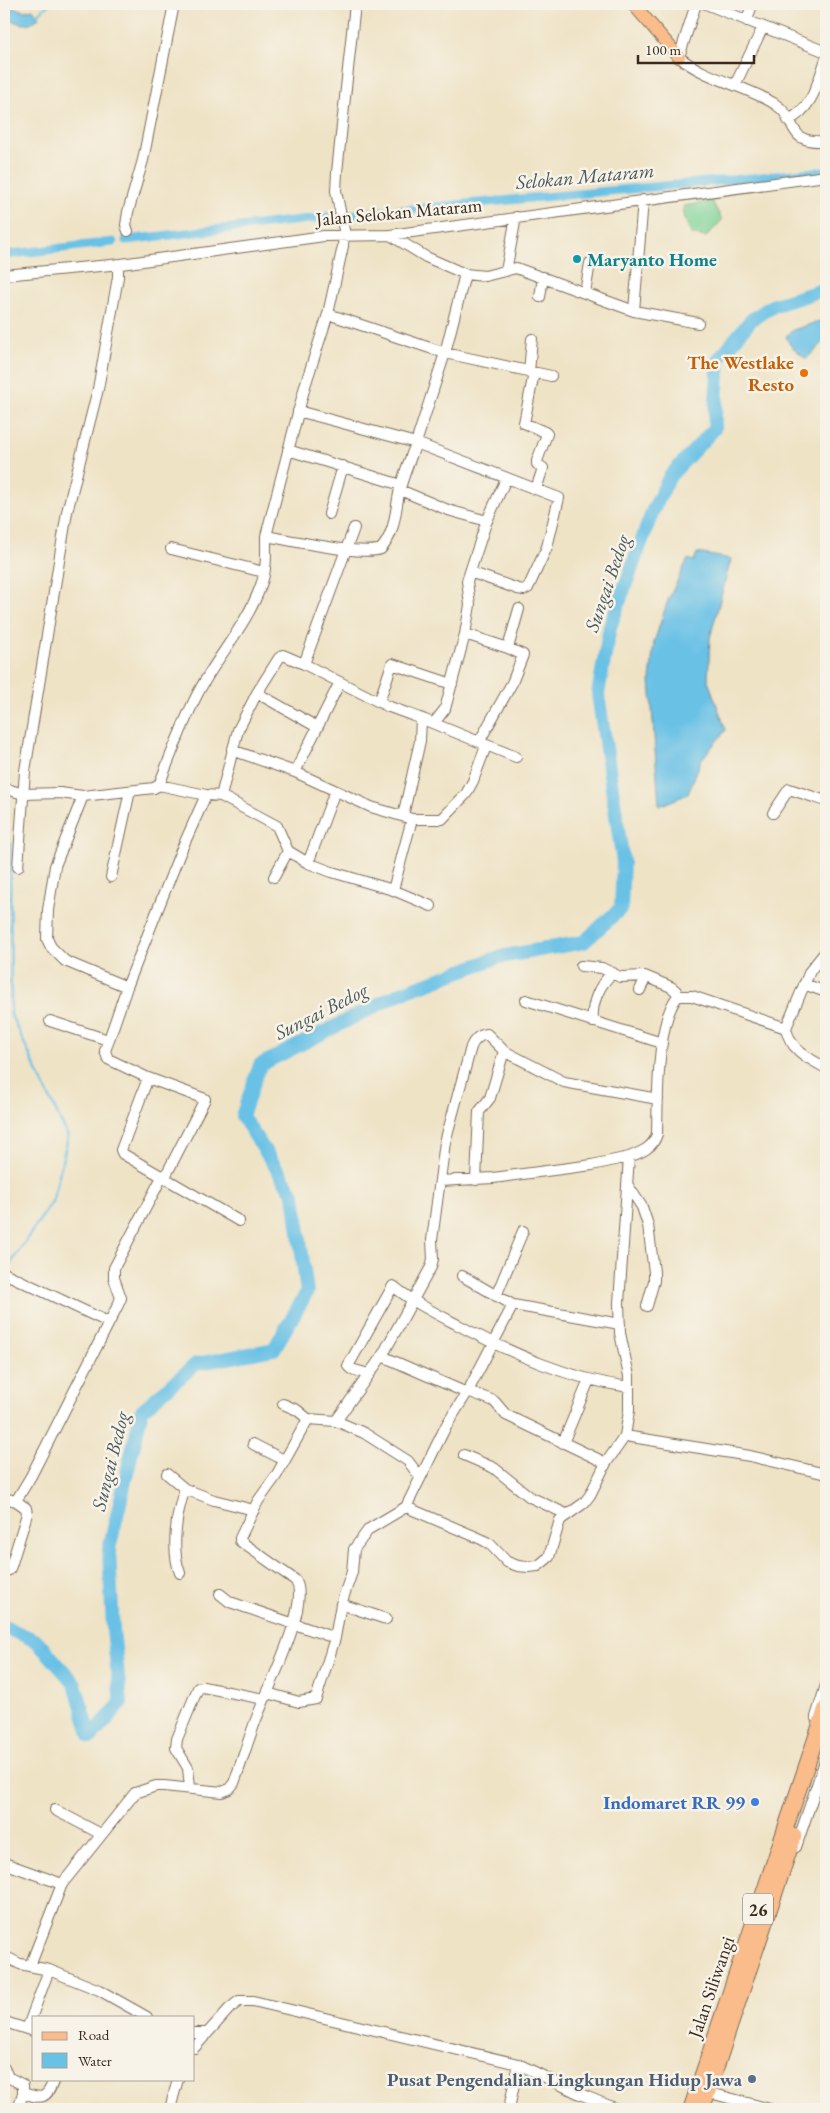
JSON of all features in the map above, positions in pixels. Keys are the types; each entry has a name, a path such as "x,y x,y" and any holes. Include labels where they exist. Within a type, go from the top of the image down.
{"highway":[{"name":"Jalan Siliwangi","path":"691,2109 760,1894 826,1708"},
{"name":"Jalan Siliwangi","path":"702,2109 826,1740"}],"main road":[{"path":"633,4 679,57"}],"street":[{"path":"128,231 126,225 128,212 142,160 174,4"},
{"path":"4,788 24,794 45,793 83,796 150,790 159,784 195,698 211,670 249,614 262,584 266,536 298,411 328,314 344,232 336,191 355,4"},
{"path":"696,4 679,57 692,67 774,103 783,111 795,134 803,139 826,141"},
{"path":"706,4 826,52"},
{"path":"747,21 752,4"},
{"path":"735,85 763,27"},
{"path":"788,120 797,116 809,104 826,59"},
{"name":"Jalan Selokan Mataram","path":"4,275 118,264 344,232 390,234 826,176"},
{"path":"634,311 643,200"},
{"path":"506,270 516,218"},
{"path":"390,234 426,257 465,274 485,276 516,268 634,311 698,323"},
{"path":"585,293 590,262"},
{"path":"18,867 25,771 67,512 98,389 118,277 118,264"},
{"path":"266,536 346,549 373,551 381,549 389,538 394,522 400,488 445,353 465,274"},
{"path":"540,297 543,277"},
{"path":"328,314 445,353 550,376"},
{"path":"532,339 531,372 524,423 547,434 536,461 543,468 536,489"},
{"path":"298,411 416,443 506,479 558,496 559,500 547,547 528,588 524,590 518,589 470,572"},
{"path":"288,450 343,466 400,488 448,510 487,521"},
{"path":"329,514 343,466"},
{"path":"434,723 445,709 465,634 470,605 467,587 470,572 487,521 506,479"},
{"path":"304,664 354,528"},
{"path":"171,549 264,572"},
{"path":"508,648 519,609"},
{"path":"232,750 295,772 371,807 408,817 443,818 466,794 473,781 483,744 523,659 521,653 465,634"},
{"path":"221,796 238,730 257,693 279,658 288,656 379,702 516,757"},
{"path":"379,702 392,664 452,684"},
{"path":"295,772 340,682"},
{"path":"257,693 317,727"},
{"path":"393,890 408,817 420,741 421,718"},
{"path":"159,784 206,795 221,796 277,826 288,850 308,863 393,890 431,906"},
{"path":"773,813 789,789 826,801"},
{"path":"111,877 130,791"},
{"path":"308,863 336,791"},
{"path":"16,1501 31,1476 121,1298 114,1278 114,1268 204,1099 148,1078 108,1059 105,1051 127,987 180,853 206,795"},
{"path":"83,796 55,866 48,910 47,939 51,948 65,961 127,987"},
{"path":"274,877 288,850"},
{"path":"826,951 810,971 786,1028 791,1043 804,1055 826,1068"},
{"path":"581,966 602,968 620,977 646,977 671,987 678,996"},
{"path":"593,1022 594,1005 600,990 603,983 613,973"},
{"path":"640,990 646,977"},
{"path":"804,984 826,992"},
{"path":"678,996 692,996 786,1028"},
{"path":"440,1181 476,1180 592,1165 629,1157 644,1151 654,1142 657,1134 662,1043 670,1009 678,996"},
{"path":"526,1000 662,1043"},
{"path":"50,1021 108,1040"},
{"path":"336,1421 382,1356 431,1267 433,1259 432,1240 445,1142 471,1047 479,1036 487,1034 494,1038 504,1051 564,1082 658,1099"},
{"path":"476,1180 479,1112 490,1098 504,1051"},
{"path":"148,1078 121,1150 125,1155 239,1221"},
{"path":"406,1507 490,1544 507,1562 528,1567 538,1566 549,1557 560,1520 584,1503 606,1463 624,1436 629,1411 629,1387 620,1324 619,1294 629,1157"},
{"path":"627,1184 642,1207 648,1225 654,1282 647,1306"},
{"path":"496,1296 523,1231"},
{"path":"4,1273 108,1322"},
{"path":"462,1276 513,1305 620,1324"},
{"path":"370,1374 351,1369 348,1366 393,1286 412,1301 504,1350 590,1380 629,1387"},
{"path":"190,1787 188,1768 176,1748 177,1739 198,1688 203,1687 299,1702 316,1699 335,1638 341,1604 352,1572 354,1548 369,1529 406,1507 446,1426 468,1392 513,1305"},
{"path":"382,1356 494,1401 506,1415 606,1463"},
{"path":"564,1443 590,1380"},
{"path":"283,1404 298,1410 308,1419 336,1421 364,1433 408,1461 420,1477"},
{"path":"30,1966 62,1884 135,1793 156,1786 190,1787 222,1792 229,1789 242,1763 265,1696 277,1671 293,1625 300,1592 299,1585 295,1580 240,1540 241,1535 308,1419"},
{"path":"624,1436 750,1456 826,1474"},
{"path":"253,1444 284,1460"},
{"path":"464,1455 494,1468 530,1497 566,1514"},
{"path":"166,1474 185,1490 214,1500 254,1510"},
{"path":"180,1574 176,1562 175,1549 181,1501 185,1490"},
{"path":"4,1498 16,1501 26,1508 27,1514 21,1526 11,1566 9,1570 4,1571"},
{"path":"220,1594 230,1602 335,1638"},
{"path":"341,1604 386,1619"},
{"path":"685,2109 760,1894 826,1685"},
{"path":"709,2109 826,1758"},
{"path":"54,1810 101,1834"},
{"path":"4,1863 62,1884"},
{"path":"4,1956 30,1966 49,1970 99,1990 145,2016"},
{"path":"35,2016 49,1970"},
{"path":"195,2047 229,2009 239,2001 253,2001 518,2064 580,2094 617,2109"},
{"path":"5,2022 31,2030"},
{"path":"195,2033 206,2033"},
{"path":"509,2109 518,2064"},
{"path":"4,2068 8,2077 23,2085 23,2093 18,2109"},
{"path":"23,2093 38,2097 44,2096 49,2091 54,2080"},
{"path":"170,2109 175,2080"},
{"path":"714,2094 770,2109"}],"green space":[{"path":"712,201 722,220 706,237 691,234 685,219 683,206"}],"water":[{"path":"4,4 24,11 33,9 39,18 26,24 14,21 4,16"},
{"path":"826,319 826,340 806,359 790,345 786,336 793,330"},
{"path":"697,553 731,559 710,638 708,681 726,730 701,760 688,794 659,806 650,680 654,642 668,600 688,559 694,561"}],"waterway":[{"path":"35,15 49,4"},
{"path":"4,85 6,95 4,99"},
{"name":"Selokan Mataram","path":"348,215 826,171"},
{"name":"Selokan Mataram","path":"126,240 335,216"},
{"name":"Selokan Mataram","path":"4,255 113,242"},
{"name":"Sungai Bedog","path":"4,1627 37,1641 75,1684 91,1737 121,1703 113,1630 109,1549 142,1410 196,1364 274,1349 307,1292 294,1195 242,1116 260,1065 401,993 499,957 584,942 621,908 623,862 598,694 610,627 653,510 670,476 714,429 719,359 751,320 772,306 826,289"},
{"path":"4,831 10,843 11,1015 68,1137 53,1200 5,1272"}],"place":[{"name":"Maryanto Home","path":"577,259"},
{"name":"The Westlake Resto","path":"804,373"},
{"name":"Indomaret RR 99","path":"755,1802"},
{"name":"Pusat Pengendalian Lingkungan Hidup Jawa","path":"752,2079"}]}
